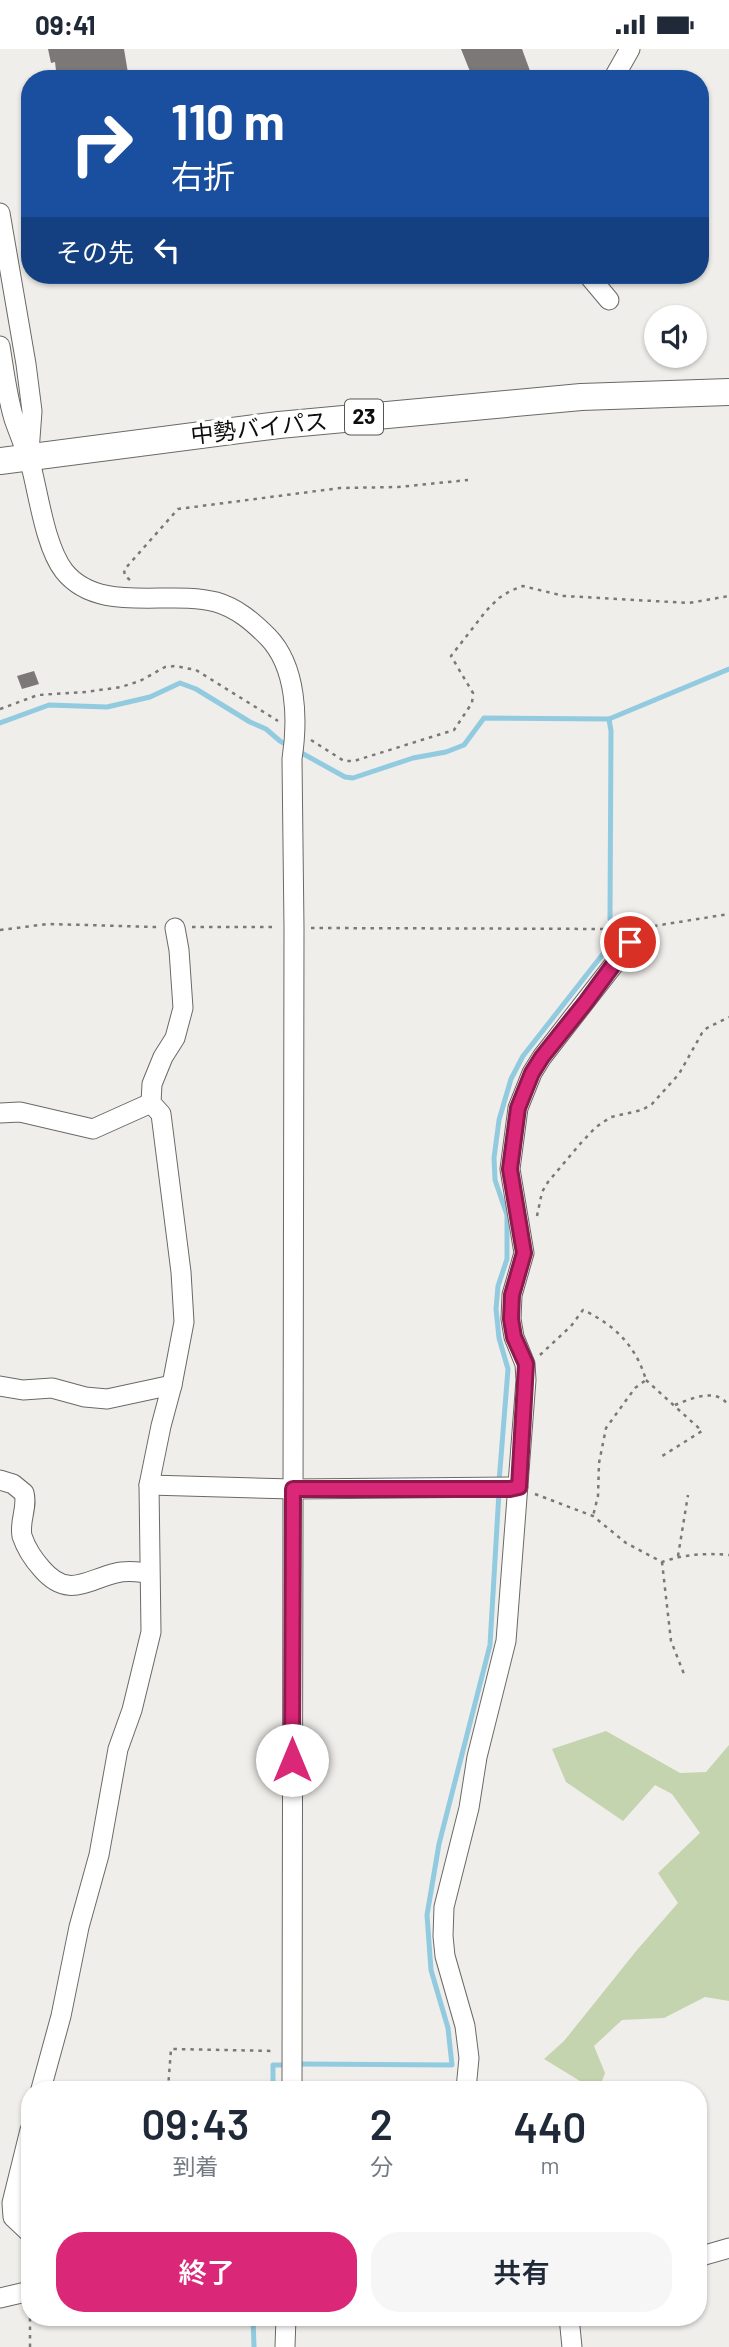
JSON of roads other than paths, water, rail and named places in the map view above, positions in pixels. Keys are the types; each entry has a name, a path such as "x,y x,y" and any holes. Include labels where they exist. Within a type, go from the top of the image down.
{"highway":[{"name":"中勢バイパス","path":"0,461 279,425 581,397 729,392"}],"street":[{"path":"618,70 630,49"},
{"path":"0,213 32,411 28,457"},
{"path":"596,284 609,300"},
{"path":"0,346 12,409 28,457 50,542 64,571 88,589 104,594 193,599 217,603 240,612 274,643 284,659 292,695 296,731 292,759 292,2081"},
{"path":"43,2081 61,2016 79,1927 99,1855 118,1749 132,1710 151,1632 149,1485 184,1322 184,1301 160,1114 150,1095 163,1057 175,1038 183,1008 175,928"},
{"path":"467,2081 469,2058 465,2026 445,1956 444,1906 506,1641 514,1488 526,1380 525,1362 514,1337 511,1319 512,1295 524,1253 510,1169 513,1135 518,1108 542,1057 622,954 637,929"},
{"path":"0,1113 20,1112 93,1129 152,1103"},
{"path":"0,1387 23,1390 52,1388 85,1397 107,1399 172,1385"},
{"path":"0,1480 13,1484 24,1493 26,1504 21,1529 24,1540 37,1564 48,1577 59,1584 78,1587 117,1572 149,1573"},
{"path":"149,1485 293,1489 514,1488"},
{"path":"21,2166 12,2203 13,2217 21,2224"},
{"path":"707,2254 729,2248"},
{"path":"0,2298 21,2293"},
{"path":"285,2347 286,2326"},
{"path":"570,2326 572,2347"}],"waterway":[{"path":"0,723 49,705 107,707 150,697 180,683 196,689 345,777 353,778 464,745 484,718 609,719 729,669"},
{"path":"609,719 610,919"},
{"path":"499,1482 508,1369 499,1338 496,1309 498,1286 507,1259 507,1215 495,1180 494,1158 499,1120 511,1079 523,1056 610,945"},
{"path":"302,2064 452,2065 448,2028 431,1970 427,1915 439,1844 490,1645 499,1492"},
{"path":"273,2081 273,2065 285,2065"},
{"path":"253,2326 254,2347"}]}
